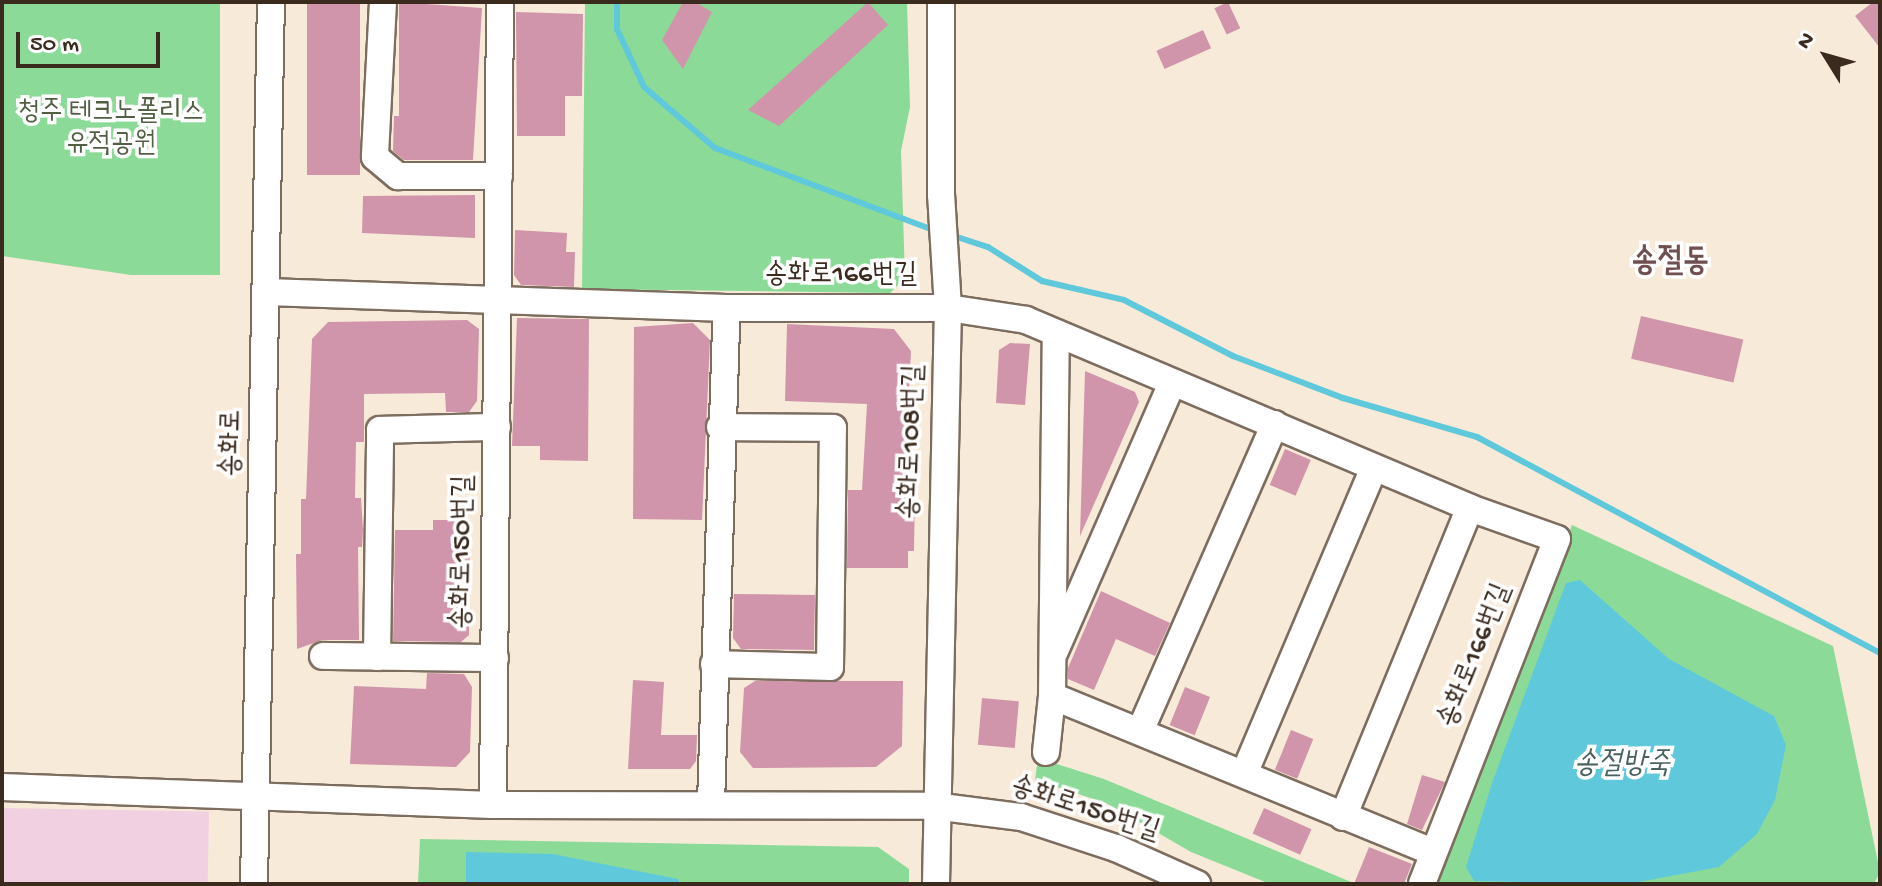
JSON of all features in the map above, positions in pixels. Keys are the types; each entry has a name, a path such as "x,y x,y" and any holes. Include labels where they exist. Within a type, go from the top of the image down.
{"street":[{"name":"송화로","path":"254,884 260,793 271,2"},
{"path":"383,2 375,157 398,176 499,176"},
{"path":"498,301 500,2"},
{"name":"송화로108번길","path":"936,884 934,806 948,308 941,195 941,2"},
{"name":"송화로166번길","path":"267,292 727,308 948,308 1026,320 1470,508 1557,539 1422,884"},
{"name":"송화로150번길","path":"493,805 498,301"},
{"path":"711,804 720,427 727,308"},
{"path":"1050,683 1056,333"},
{"path":"1050,683 1094,553 1172,383"},
{"path":"1141,729 1275,424"},
{"path":"377,657 380,430 497,427"},
{"path":"714,664 830,667 833,428 720,427"},
{"path":"1244,774 1374,468"},
{"path":"1343,817 1470,508"},
{"path":"1053,558 1063,569 1074,570 1094,553"},
{"path":"323,656 495,658"},
{"path":"1050,683 1141,729 1343,817 1433,852"},
{"name":"송화로150번길","path":"1046,752 1050,683"},
{"name":"송화로150번길","path":"2,787 260,793 493,805 934,806 1021,817 1116,848 1197,884"}],"shaded area":[{"path":"2,808 209,812 208,884 2,884"}],"green space":[{"name":"청주 테크노폴리스 유적공원","path":"2,2 220,2 220,275 131,275 2,256"},
{"path":"585,2 907,2 910,107 901,151 905,278 890,293 582,289"},
{"path":"1572,525 1833,646 1880,872 1874,884 1437,884"},
{"path":"1038,758 1104,779 1356,884 1270,884 1191,852 1106,803 1035,780"},
{"path":"420,839 878,847 909,869 909,884 418,884"}],"water":[{"name":"송절방죽","path":"1580,580 1669,659 1774,716 1786,745 1775,800 1757,834 1719,867 1628,884 1474,881 1466,867 1492,783 1566,583"},
{"path":"466,852 553,854 678,879 680,884 466,884"}],"building":[{"path":"307,2 360,2 360,175 307,175"},
{"path":"399,2 482,8 473,160 404,160 393,151 394,116 399,116"},
{"path":"683,2 695,2 712,12 683,69 662,40"},
{"path":"868,2 888,25 779,126 748,110"},
{"path":"1228,2 1240,28 1227,35 1214,8"},
{"path":"1873,2 1880,2 1880,48 1855,16"},
{"path":"516,12 583,14 582,96 565,96 565,136 517,136"},
{"path":"1203,30 1211,48 1165,69 1156,51"},
{"path":"475,195 475,238 362,233 363,196"},
{"path":"515,230 567,233 566,252 575,252 574,287 521,285 514,275"},
{"path":"1641,316 1743,340 1733,382 1631,359"},
{"path":"517,318 589,319 588,461 540,460 540,446 512,446"},
{"path":"467,320 479,329 477,401 469,412 446,412 445,393 364,394 364,442 356,442 355,498 361,498 363,530 362,547 358,547 359,640 322,640 297,649 296,554 301,554 301,499 306,499 312,339 328,322"},
{"path":"693,323 710,340 702,520 633,519 634,327"},
{"path":"787,324 894,329 911,351 904,490 915,491 914,551 908,551 908,568 847,568 848,490 862,490 867,404 785,401"},
{"path":"1010,343 1030,344 1025,405 996,403 999,350"},
{"path":"1085,371 1135,392 1139,402 1080,536"},
{"path":"1285,449 1311,460 1296,496 1270,485"},
{"path":"433,520 470,520 469,635 461,642 393,641 395,530 433,530"},
{"path":"1101,591 1170,623 1155,656 1116,639 1094,690 1068,679 1068,668"},
{"path":"734,594 815,595 814,650 741,649 733,638"},
{"path":"427,673 464,674 472,687 470,752 456,767 350,764 354,686 426,689"},
{"path":"633,680 664,682 661,735 697,735 696,761 690,769 628,769"},
{"path":"755,681 903,681 902,746 876,767 753,768 740,752 744,688"},
{"path":"1185,687 1210,697 1195,735 1170,725"},
{"path":"982,698 1019,701 1015,748 978,745"},
{"path":"1291,730 1313,739 1297,779 1275,770"},
{"path":"1422,775 1445,782 1422,830 1407,824"},
{"path":"1264,808 1312,829 1300,855 1253,834"},
{"path":"1369,847 1412,864 1404,884 1354,884"}],"waterway":[{"path":"617,2 617,29 644,87 715,148 936,231"},
{"path":"951,235 988,247 1042,281 1124,300 1233,356 1343,398 1477,437 1880,653"}],"district":[{"name":"송절동","path":"1670,263"}]}
